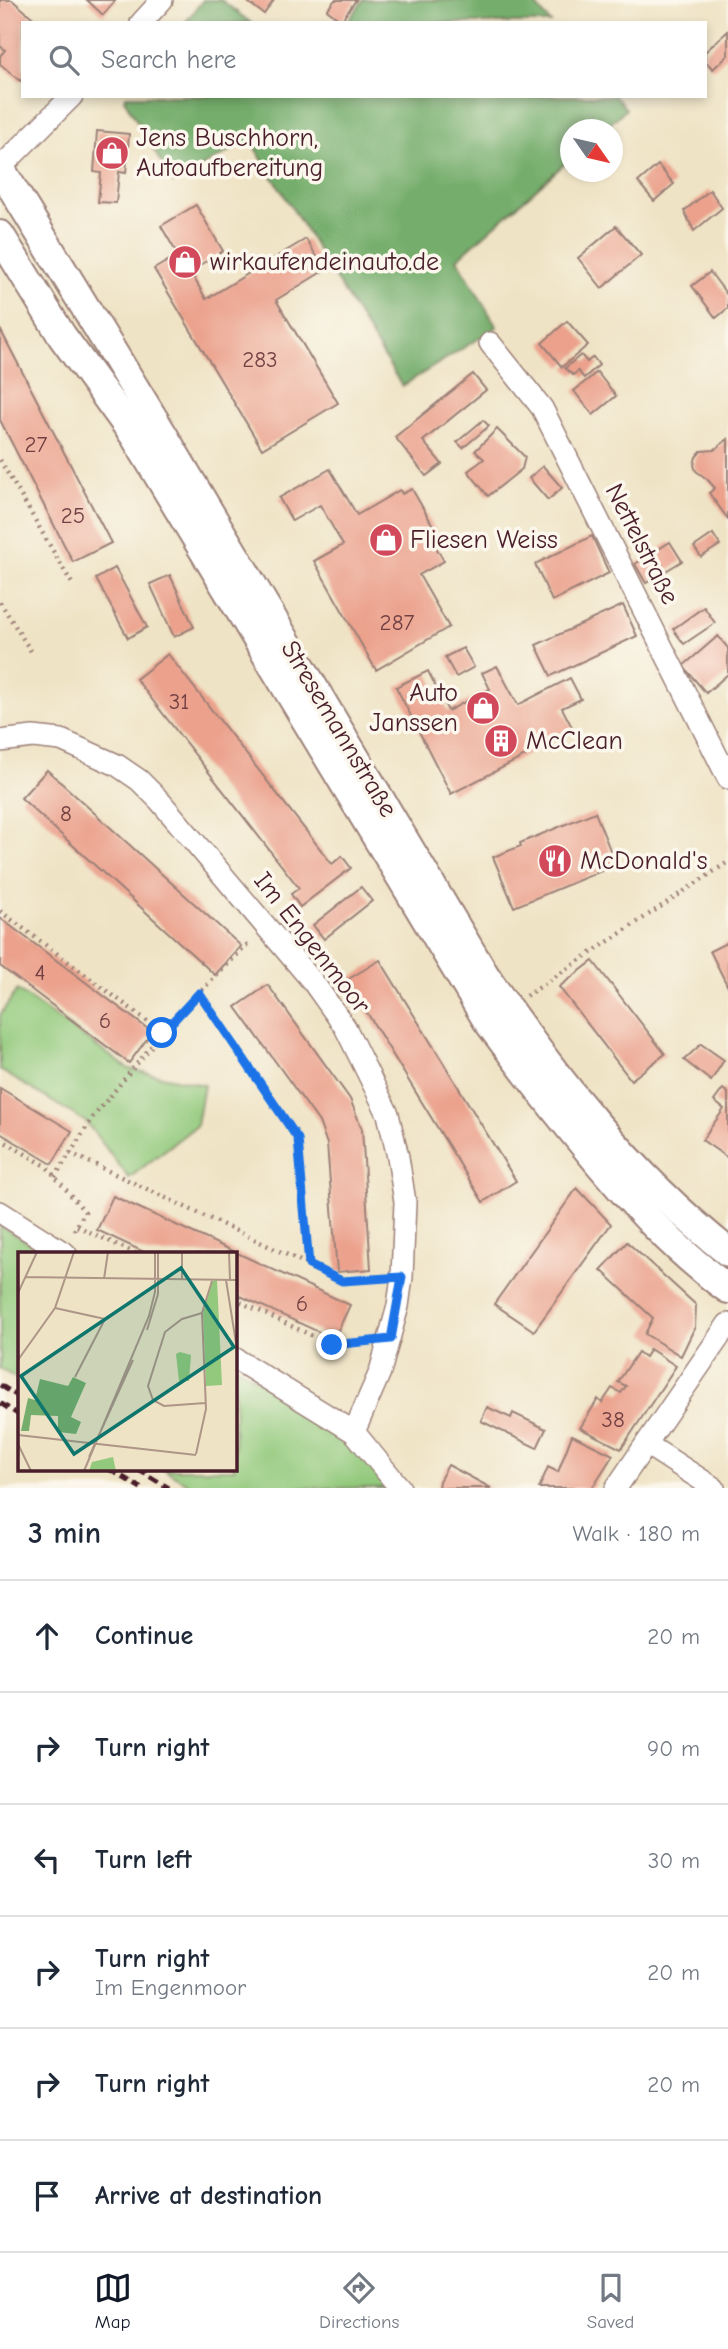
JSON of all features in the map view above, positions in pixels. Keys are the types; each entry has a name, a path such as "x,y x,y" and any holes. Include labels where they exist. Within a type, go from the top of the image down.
{"main road":[{"name":"Stresemannstraße","path":"0,168 156,423 484,974 562,1082 647,1181 689,1221 728,1252"},
{"name":"Stresemannstraße","path":"0,236 62,336 134,435 487,1020 535,1085 622,1191 662,1235 728,1289"}],"street":[{"path":"143,21 162,0"},
{"path":"0,168 70,98"},
{"name":"Nettelstraße","path":"490,343 542,408 728,778"},
{"name":"Im Engenmoor","path":"0,741 33,737 61,740 117,765 128,773 159,800 313,982 345,1027 388,1114 405,1202 402,1277 391,1339 354,1432"},
{"path":"0,1212 63,1252"},
{"path":"616,1488 728,1324"},
{"path":"236,1359 354,1432 400,1488"},
{"path":"646,1444 713,1488"}],"path":[{"path":"0,460 74,587"},
{"path":"0,602 33,653"},
{"path":"507,1008 728,862"},
{"path":"0,911 162,1033"},
{"path":"55,1177 93,1117 162,1033 266,926"},
{"path":"199,993 298,1139 309,1265"},
{"path":"0,1139 46,1166 85,1212"},
{"path":"70,1153 342,1281 402,1277"},
{"path":"77,1226 133,1252"},
{"path":"236,1300 332,1345 391,1339"}],"green space":[{"path":"203,0 221,0 248,21 187,21"},
{"path":"363,0 531,0 549,21 348,21"},
{"path":"125,98 617,98 626,109 615,119 560,119 560,168 457,259 497,327 402,386 250,140 173,183"},
{"path":"17,990 129,1069 204,1085 197,1125 129,1178 86,1122 0,1070 0,1015"},
{"path":"0,1226 45,1252 18,1252 18,1379 0,1369"},
{"path":"236,1367 350,1436 394,1488 195,1488 166,1470 236,1470"}],"building":[{"path":"0,0 12,0 37,21 21,21 20,81 0,64 0,56 5,50 0,46"},
{"path":"87,0 116,0 103,15"},
{"path":"245,0 274,0 264,14"},
{"path":"335,0 356,0 341,21 327,10"},
{"path":"728,31 728,55 713,69 707,63 707,50"},
{"name":"Jens Buschhorn, Autoaufbereitung","path":"97,131 129,134 126,173 119,172 116,203 98,202 101,173 94,172"},
{"path":"658,165 674,184 654,201 638,182"},
{"path":"710,190 722,208 694,231 684,211"},
{"path":"196,205 223,251 190,271 206,299 306,239 325,270 276,300 338,403 262,449 154,269 178,255 161,226"},
{"path":"616,226 641,255 602,288 578,258"},
{"path":"710,272 728,296 728,308 716,318 692,286"},
{"path":"567,321 588,345 562,367 542,343"},
{"path":"0,329 111,543 73,562 0,420"},
{"path":"581,355 587,362 593,357 599,365 584,378 578,371 573,375 565,368"},
{"path":"597,372 616,396 593,415 574,391"},
{"path":"473,374 486,390 423,441 442,464 426,476 395,437"},
{"path":"483,420 489,426 463,448 457,442"},
{"path":"497,429 525,457 522,469 488,496 468,471 484,459 475,451"},
{"path":"728,439 728,519 709,493 715,488 696,471 694,465 701,451 714,450"},
{"path":"543,466 562,488 548,500 529,478"},
{"name":"Fliesen Weiss","path":"330,469 357,515 400,490 402,494 412,489 436,531 429,535 444,561 419,575 449,627 376,670 314,561 343,545 320,505 292,521 279,498"},
{"path":"713,534 720,545 701,557 694,547"},
{"path":"592,536 609,573 552,601 535,564"},
{"path":"670,542 682,561 646,583 635,564"},
{"path":"115,568 147,627 128,638 96,579"},
{"path":"170,575 194,627 174,637 150,584"},
{"path":"623,605 637,636 551,676 536,645"},
{"path":"704,607 715,623 684,644 673,629"},
{"path":"718,636 728,648 728,674 706,693 683,666"},
{"path":"463,648 474,667 456,677 445,657"},
{"path":"168,654 332,864 342,856 351,868 300,907 291,894 299,888 136,679"},
{"name":"McClean","path":"497,666 518,705 570,678 581,699 562,708 574,731 451,794 396,687 428,671 448,711 490,689 482,673"},
{"path":"47,770 241,946 215,975 21,798"},
{"name":"McDonald's","path":"595,812 616,865 514,907 493,857"},
{"path":"361,887 372,901 324,939 313,925"},
{"path":"0,918 152,1032 129,1063 0,966"},
{"path":"728,942 728,987 710,951"},
{"path":"380,960 516,1181 483,1202 347,980"},
{"path":"593,961 665,1054 631,1080 559,987"},
{"path":"268,985 350,1099 362,1129 371,1269 337,1272 327,1144 319,1122 236,1007"},
{"path":"701,1044 724,1060 711,1081 684,1060"},
{"path":"0,1088 72,1131 52,1164 0,1133"},
{"path":"723,1089 728,1093 728,1158 702,1140 724,1109 714,1101"},
{"path":"577,1188 611,1224 534,1331 494,1304"},
{"path":"113,1196 235,1252 144,1252 97,1230"},
{"path":"627,1242 696,1305 695,1327 681,1356 645,1334 653,1318 601,1270"},
{"path":"236,1253 350,1305 334,1339 236,1294"},
{"path":"650,1349 676,1366 621,1449 580,1428 598,1399 602,1403 612,1388 621,1393 626,1386 618,1382 638,1352 645,1357"},
{"path":"487,1407 511,1418 513,1413 546,1429 537,1448 481,1421"},
{"path":"572,1435 613,1455 592,1488 539,1488 548,1467 558,1472"},
{"path":"448,1465 491,1488 438,1488"}],"railway":[{"path":"0,1385 18,1396"},
{"path":"0,1403 18,1414"},
{"path":"111,1470 141,1488"},
{"path":"139,1470 169,1488"}],"place":[{"name":"Jens Buschhorn, Autoaufbereitung","path":"112,153"},
{"name":"wirkaufendeinauto.de","path":"185,262"},
{"name":"Fliesen Weiss","path":"386,540"},
{"name":"Auto Janssen","path":"483,708"},
{"name":"McClean","path":"501,741"},
{"name":"McDonald's","path":"555,861"}],"route":[{"path":"162,1033 199,993 298,1139 309,1265 342,1281 402,1277 391,1339 332,1345"}]}
